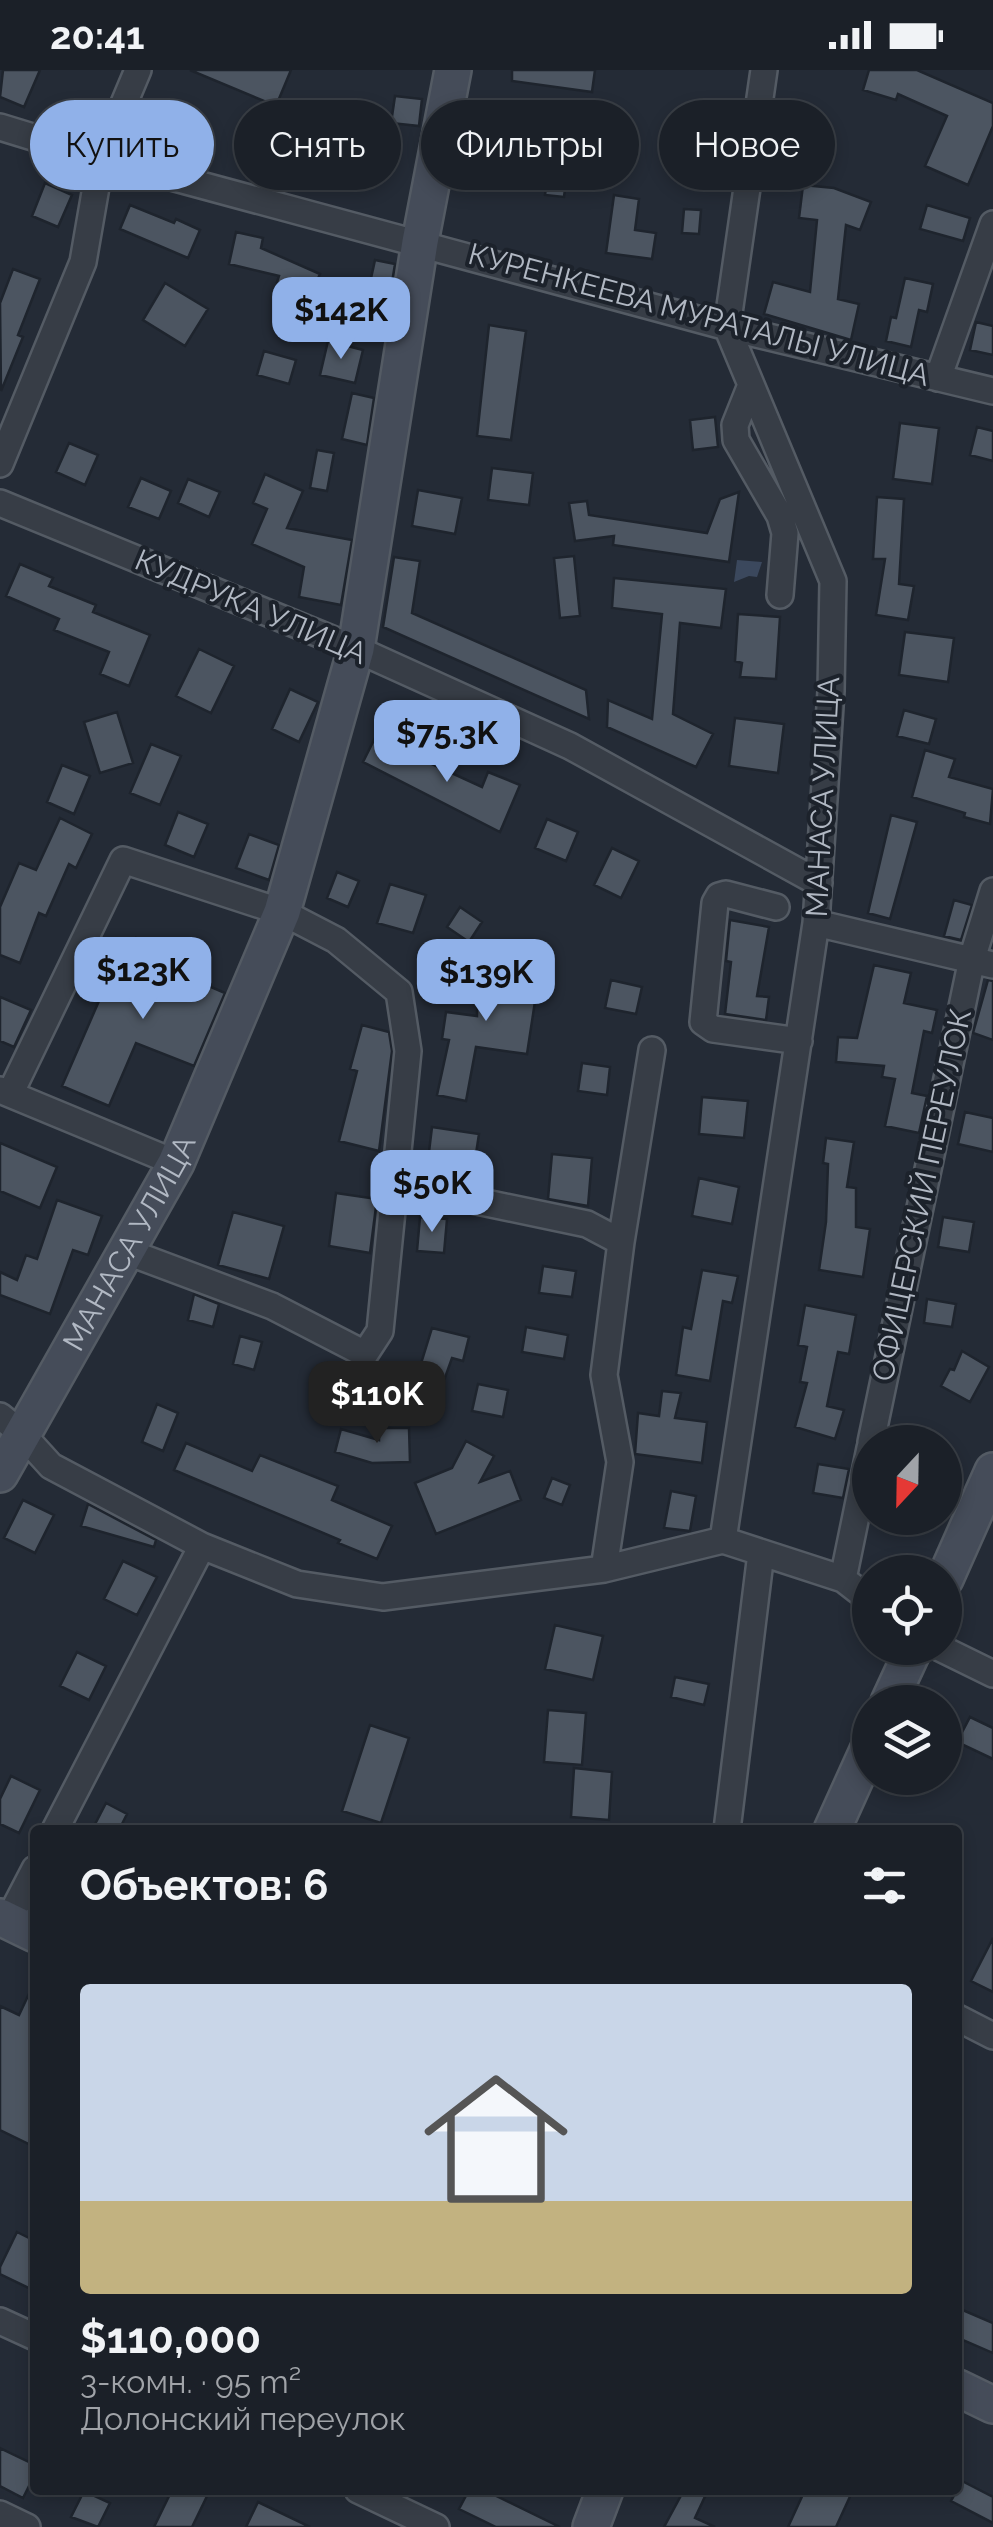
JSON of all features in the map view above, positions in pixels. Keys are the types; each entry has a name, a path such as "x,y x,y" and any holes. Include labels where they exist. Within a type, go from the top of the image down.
{"street":[{"path":"125,100 138,70"},
{"name":"МАНАСА УЛИЦА","path":"0,1474 11,1425 125,1251 176,1163 282,912 356,650 420,242 453,70"},
{"path":"727,327 764,70"},
{"name":"КУРЕНКЕЕВА МУРАТАЛЫ УЛИЦА","path":"0,127 30,136"},
{"name":"КУРЕНКЕЕВА МУРАТАЛЫ УЛИЦА","path":"214,188 727,327 993,392"},
{"path":"0,464 83,262 95,190"},
{"path":"938,378 993,224"},
{"name":"МАНАСА УЛИЦА","path":"723,1540 816,923 831,691 833,581 727,327"},
{"path":"751,384 735,424 736,440 780,516 785,533 780,595"},
{"name":"КУДРУКА УЛИЦА","path":"0,503 356,650 570,746 819,883"},
{"path":"125,1251 272,1306 365,1354 380,1331 408,1052 399,992 336,940 282,912 122,860 5,1092 176,1163"},
{"name":"ОФИЦЕРСКИЙ ПЕРЕУЛОК","path":"876,1425 982,962 993,891"},
{"path":"776,907 726,894 714,903 703,1022 713,1030 799,1041"},
{"path":"816,923 982,962"},
{"path":"604,1569 620,1462 604,1375 620,1242 652,1050"},
{"path":"394,1184 587,1224 620,1242"},
{"path":"11,1425 50,1466 202,1546 297,1584 382,1597 604,1569 723,1540 843,1579 852,1586"},
{"path":"956,1555 993,1471"},
{"name":"ОФИЦЕРСКИЙ ПЕРЕУЛОК","path":"843,1579 852,1535"},
{"path":"58,1825 202,1546"},
{"path":"728,1825 761,1552"},
{"path":"962,1659 993,1674"},
{"path":"834,1825 852,1786"},
{"path":"14,1924 30,1882"},
{"path":"962,2020 993,2036"},
{"path":"0,2321 30,2335"},
{"path":"962,2390 993,2405"},
{"path":"369,2495 436,2527"},
{"path":"591,2527 603,2495"},
{"path":"0,2514 27,2527"}],"water":[{"path":"737,560 762,562 757,577 734,582"}],"building":[{"path":"3,70 40,70 24,107 0,97"},
{"path":"190,70 291,70 278,100 262,100"},
{"path":"512,70 595,70 592,92 512,81"},
{"path":"869,70 917,70 993,103 993,126 968,185 925,166 947,116 898,94 896,100 863,90"},
{"path":"395,96 422,99 419,126 401,124 401,100 394,100"},
{"path":"835,188 871,202 860,230 846,225 838,299 859,304 851,340 764,314 773,282 810,292 817,220 799,218 802,190"},
{"path":"42,190 61,190 72,195 58,227 32,216"},
{"path":"546,190 565,190 564,197 545,195"},
{"path":"614,195 639,199 635,230 656,233 652,259 606,253"},
{"path":"130,205 200,230 188,258 120,229"},
{"path":"927,205 970,218 963,241 920,229"},
{"path":"684,209 701,210 699,234 682,233"},
{"path":"236,232 263,238 261,248 320,274 310,296 277,282 279,276 229,264"},
{"path":"375,260 395,264 383,339 359,333"},
{"path":"13,269 40,279 18,335 23,337 1,391 0,303"},
{"path":"905,278 933,284 927,312 919,310 911,347 886,341"},
{"path":"165,283 208,309 185,346 143,320"},
{"path":"976,322 993,326 993,355 970,350"},
{"path":"489,325 526,331 511,440 477,436"},
{"path":"328,341 363,350 355,383 320,375"},
{"path":"264,351 296,360 289,384 257,375"},
{"path":"352,393 374,398 367,445 342,439"},
{"path":"715,417 718,447 693,450 690,420"},
{"path":"900,423 939,428 932,484 893,479"},
{"path":"977,427 993,431 993,461 970,455"},
{"path":"69,443 98,455 85,485 56,472"},
{"path":"317,450 334,453 327,491 310,488"},
{"path":"492,468 533,473 529,505 488,500"},
{"path":"265,474 303,491 287,528 352,540 341,605 299,597 304,567 252,544 267,509 253,503"},
{"path":"141,478 171,491 159,519 128,507"},
{"path":"188,479 220,492 209,517 178,503"},
{"path":"418,490 462,498 455,534 412,526"},
{"path":"739,492 729,562 613,545 614,536 575,541 569,503 587,501 589,515 707,533 720,499"},
{"path":"877,497 904,499 899,584 914,586 908,620 876,615 885,559 873,559"},
{"path":"574,556 580,616 560,618 554,558"},
{"path":"394,557 420,561 412,613 586,690 589,719 383,627"},
{"path":"20,564 53,578 49,586 96,605 93,612 150,635 129,686 100,674 109,652 54,630 59,619 6,596"},
{"path":"614,578 726,589 721,628 680,623 673,714 713,734 696,767 607,727 608,700 652,719 662,614 612,608"},
{"path":"738,614 780,617 776,679 740,677 742,663 735,661"},
{"path":"905,632 954,638 948,682 899,675"},
{"path":"199,649 234,666 211,713 176,696"},
{"path":"290,689 318,702 299,742 272,729"},
{"path":"904,710 936,719 929,744 897,736"},
{"path":"117,712 133,763 100,773 84,722"},
{"path":"735,718 784,724 778,773 729,766"},
{"path":"375,738 482,787 488,772 520,785 500,832 363,762"},
{"path":"151,744 181,756 160,805 130,793"},
{"path":"925,750 955,759 949,777 993,789 990,824 912,797"},
{"path":"62,765 90,776 74,814 47,802"},
{"path":"178,812 208,824 194,857 165,845"},
{"path":"891,815 917,822 890,919 868,913"},
{"path":"60,818 92,834 76,868 69,864 46,916 39,913 20,963 0,955 0,907 19,863 36,870"},
{"path":"547,819 578,832 566,861 535,848"},
{"path":"249,834 279,845 269,880 236,868"},
{"path":"612,848 639,861 621,898 594,885"},
{"path":"337,872 359,881 348,907 327,898"},
{"path":"390,884 426,895 413,933 377,923"},
{"path":"954,900 972,905 961,940 944,936"},
{"path":"460,907 482,922 469,942 447,927"},
{"path":"730,920 769,927 757,996 769,997 766,1020 725,1014 731,962 726,961"},
{"path":"136,938 172,953 167,968 225,993 194,1066 136,1043 109,1106 62,1086 102,994 112,998"},
{"path":"478,948 508,948 507,991 536,995 527,1054 476,1047 466,1101 437,1095 449,1040 442,1039 446,1012 477,1016"},
{"path":"874,965 911,973 904,1003 937,1010 932,1033 924,1031 912,1093 927,1096 919,1133 885,1126 895,1079 882,1077 884,1066 836,1062 838,1037 857,1038"},
{"path":"611,980 642,987 636,1014 605,1008"},
{"path":"988,980 993,981 993,1040 973,1033"},
{"path":"0,997 31,1010 14,1047 0,1041"},
{"path":"362,1025 389,1032 392,1051 379,1151 339,1141 357,1071 350,1069"},
{"path":"582,1063 610,1067 607,1095 578,1091"},
{"path":"702,1097 748,1101 744,1138 699,1134"},
{"path":"965,1112 993,1118 993,1152 958,1144"},
{"path":"432,1127 479,1134 474,1167 428,1160"},
{"path":"826,1138 854,1142 847,1187 856,1188 856,1227 870,1229 863,1277 819,1270 826,1222"},
{"path":"0,1143 57,1167 40,1208 0,1191"},
{"path":"552,1154 592,1158 588,1206 548,1199"},
{"path":"699,1178 739,1187 732,1224 692,1216"},
{"path":"336,1193 377,1199 370,1253 329,1246"},
{"path":"57,1200 102,1216 88,1255 73,1250 50,1314 0,1295 0,1272 17,1280 26,1255 37,1259"},
{"path":"233,1212 284,1226 269,1279 218,1265"},
{"path":"420,1217 447,1219 444,1253 417,1251"},
{"path":"943,1217 974,1222 969,1252 938,1247"},
{"path":"543,1266 576,1271 572,1297 539,1293"},
{"path":"702,1270 738,1276 732,1303 723,1301 710,1381 676,1375 683,1327 691,1329"},
{"path":"194,1294 219,1304 213,1327 188,1320"},
{"path":"927,1299 956,1304 952,1327 924,1323"},
{"path":"805,1305 856,1315 849,1354 838,1352 827,1406 844,1410 835,1439 795,1427 807,1383 800,1382 807,1347 798,1345"},
{"path":"526,1327 568,1335 564,1359 522,1352"},
{"path":"432,1328 469,1337 463,1361 452,1358 436,1403 411,1396"},
{"path":"240,1336 262,1342 254,1370 233,1364"},
{"path":"962,1351 989,1367 970,1402 941,1386"},
{"path":"478,1384 508,1390 503,1417 472,1411"},
{"path":"662,1391 681,1393 675,1418 707,1422 702,1463 635,1454 638,1413 659,1416"},
{"path":"157,1404 178,1413 163,1451 142,1442"},
{"path":"379,1428 409,1428 410,1462 372,1463 335,1452 341,1429 379,1440"},
{"path":"466,1441 494,1456 480,1482 510,1471 521,1500 436,1534 415,1483 452,1468"},
{"path":"186,1443 252,1471 260,1455 338,1486 332,1500 392,1526 377,1559 174,1470"},
{"path":"818,1464 849,1469 843,1498 813,1493"},
{"path":"552,1478 570,1485 562,1505 544,1498"},
{"path":"671,1491 696,1496 690,1531 664,1528"},
{"path":"23,1500 54,1515 35,1553 4,1538"},
{"path":"88,1504 156,1540 154,1547 81,1526"},
{"path":"123,1561 157,1577 137,1615 104,1599"},
{"path":"555,1625 603,1636 593,1680 545,1669"},
{"path":"77,1652 106,1666 89,1700 60,1686"},
{"path":"675,1677 709,1684 704,1705 671,1697"},
{"path":"548,1710 586,1713 582,1765 544,1762"},
{"path":"970,1717 993,1728 993,1759 962,1744 962,1732"},
{"path":"370,1725 409,1738 381,1823 342,1811"},
{"path":"574,1768 612,1772 609,1820 571,1817"},
{"path":"11,1776 40,1790 19,1833 0,1824 0,1799"},
{"path":"106,1803 127,1814 122,1825 95,1825"},
{"path":"993,1938 993,1992 971,1981"},
{"path":"30,1992 30,2145 0,2130 0,2006 19,2015"},
{"path":"17,2232 30,2238 30,2289 0,2274"},
{"path":"962,2310 993,2323 993,2353 962,2340"},
{"path":"0,2448 30,2463 30,2484 23,2498 0,2486"},
{"path":"962,2481 993,2497 993,2523 951,2501 954,2495 962,2495"},
{"path":"82,2495 110,2503 98,2527 71,2517"},
{"path":"170,2495 208,2495 192,2527 154,2527"},
{"path":"466,2495 494,2495 560,2527 496,2527 459,2509"},
{"path":"681,2495 706,2495 695,2518 715,2527 664,2527"},
{"path":"803,2495 851,2495 836,2527 788,2527"},
{"path":"258,2502 310,2527 246,2527"}]}
